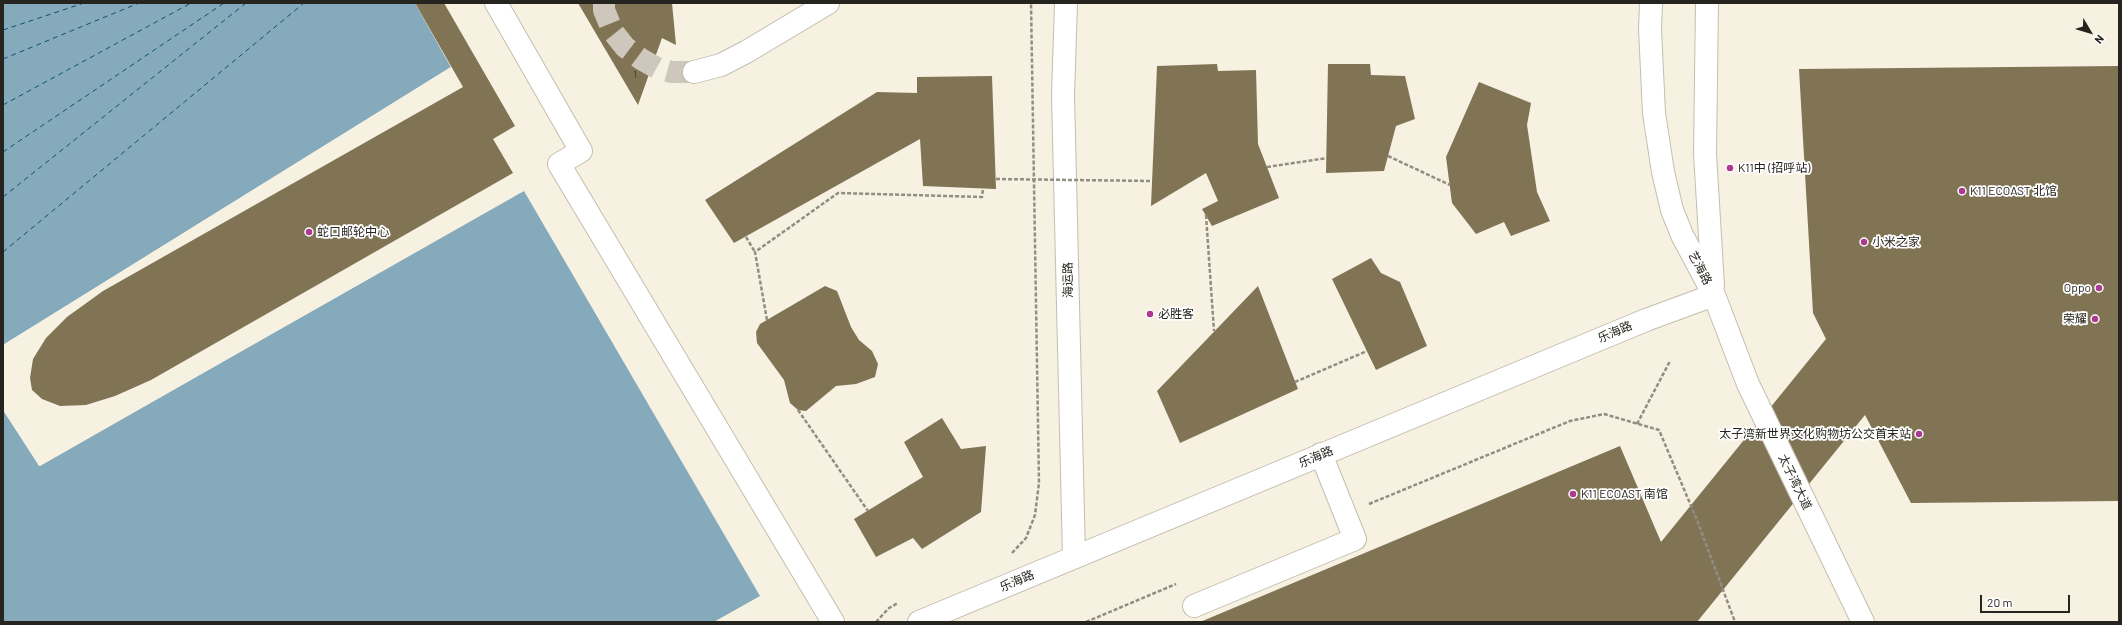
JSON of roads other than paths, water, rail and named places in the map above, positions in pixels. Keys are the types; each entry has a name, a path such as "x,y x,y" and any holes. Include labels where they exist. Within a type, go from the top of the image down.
{"street":[{"path":"496,3 581,151 559,164 833,622"},
{"path":"694,72 721,65 746,52 828,3"},
{"name":"海运路","path":"1066,3 1063,95 1074,557"},
{"name":"艺海路","path":"1651,3 1650,29 1654,113 1663,172 1672,210 1682,234 1714,295"},
{"name":"艺海路","path":"1707,3 1705,154 1714,295"},
{"name":"乐海路","path":"919,622 1638,323 1714,295"},
{"name":"太子湾大道","path":"1714,295 1748,384 1863,622"},
{"path":"1194,606 1355,539 1321,454"}],"water":[{"path":"3,3 415,3 451,67 3,345"},
{"path":"524,190 761,596 714,622 3,622 3,410 40,466"}],"tunnel":[{"path":"604,3 604,10 613,32 625,47 641,59 657,68 671,72 694,72"}],"place":[{"name":"K11中 (招呼站)","path":"1730,168"},
{"name":"K11 ECOAST 北馆","path":"1962,191"},
{"name":"蛇口邮轮中心","path":"309,232"},
{"name":"小米之家","path":"1864,242"},
{"name":"Oppo","path":"2099,288"},
{"name":"必胜客","path":"1150,314"},
{"name":"荣耀","path":"2095,319"},
{"name":"太子湾新世界文化购物坊公交首末站","path":"1919,434"},
{"name":"K11 ECOAST 南馆","path":"1573,494"}]}
